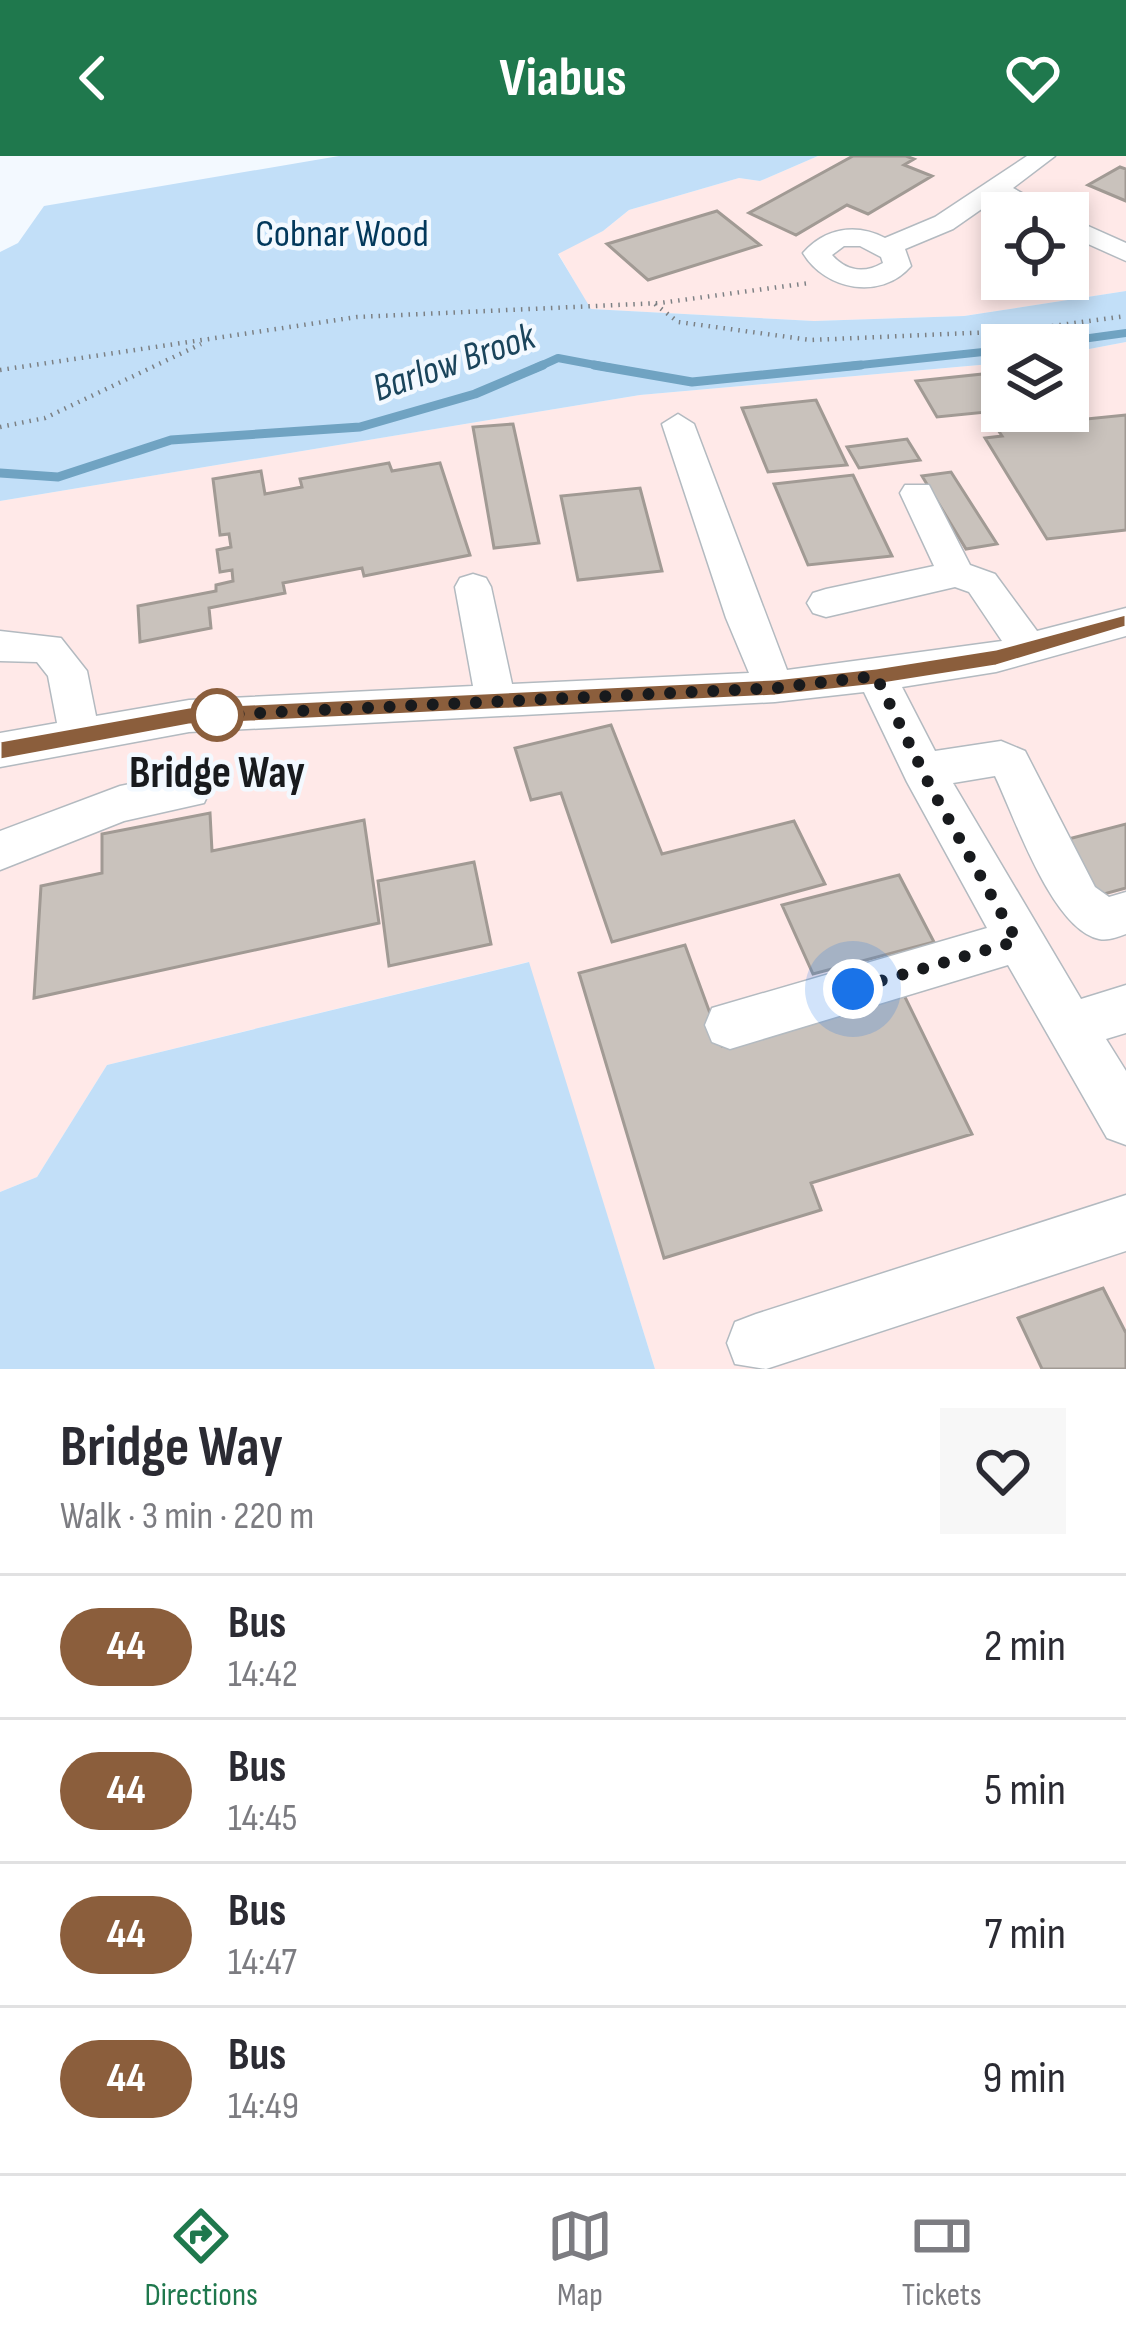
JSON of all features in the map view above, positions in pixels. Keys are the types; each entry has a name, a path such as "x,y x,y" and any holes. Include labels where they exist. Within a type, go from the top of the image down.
{"street":[{"path":"835,273 817,253 828,241 865,238 888,246 944,224 1043,156"},
{"path":"997,190 1001,192"},
{"path":"1089,235 1126,253"},
{"path":"678,424 745,618 775,688"},
{"path":"917,493 956,574"},
{"path":"826,603 956,574 982,583 1029,649"},
{"path":"473,587 496,701"},
{"path":"0,750 189,716 775,688 1029,649 1126,622"},
{"path":"0,646 46,648 57,659 67,671 79,733"},
{"path":"876,676 1017,941 1126,1119"},
{"path":"922,770 1001,758 1010,763 1079,902 1105,920 1126,913"},
{"path":"0,851 121,804 189,790"},
{"path":"730,1025 1017,941"},
{"path":"1070,1027 1126,1009"},
{"path":"756,1342 1126,1223"}],"path":[{"path":"0,370 402,312 770,292 835,273"},
{"path":"652,302 678,322 812,340 1016,331 1126,316"},
{"path":"0,427 44,418 209,340"}],"shaded area":[{"path":"818,156 1126,156 1126,291 1089,297 1089,192 981,192 981,300 1068,300 964,316 814,321 590,309 558,253 603,231 629,210 739,178 760,181"},
{"path":"1126,342 1126,1369 655,1369 528,962 107,1065 37,1177 0,1192 0,501 640,395 981,365 981,432 1089,432 1089,349"}],"green space":[{"name":"Cobnar Wood","path":"339,156 818,156 760,181 739,178 629,210 603,231 558,254 591,309 814,321 964,316 1126,291 1126,342 1089,349 1089,324 981,324 981,365 640,395 0,501 0,252 18,243 44,206"},
{"path":"529,962 655,1369 0,1369 0,1192 37,1177 107,1065"}],"building":[{"path":"853,156 906,156 914,159 904,165 932,176 868,214 847,205 796,235 749,213"},
{"path":"1120,167 1126,169 1126,201 1088,185"},
{"path":"717,211 760,245 648,280 607,244"},
{"path":"981,374 981,413 937,417 916,381"},
{"path":"816,400 847,465 768,472 742,408"},
{"path":"1126,415 1126,530 1047,539 985,438 1002,436 999,432 1089,432 1089,419"},
{"path":"513,424 539,543 494,548 473,427"},
{"path":"907,439 920,460 859,468 847,447"},
{"path":"389,463 392,471 440,463 470,555 364,576 362,568 283,583 285,593 209,608 211,628 140,642 138,606 216,591 216,585 233,581 232,570 220,572 217,550 231,547 229,534 220,535 213,479 261,471 265,494 302,487 300,479"},
{"path":"951,472 997,544 966,549 922,476"},
{"path":"853,475 892,556 808,565 774,484"},
{"path":"640,488 662,571 578,580 561,496"},
{"path":"611,725 662,854 794,821 825,884 612,942 561,793 531,800 515,748"},
{"path":"210,813 212,851 364,820 379,923 34,998 41,886 102,873 102,834"},
{"path":"1126,824 1126,888 1093,897 1057,842"},
{"path":"474,862 491,944 389,966 378,881"},
{"path":"899,875 934,942 813,974 782,905"},
{"path":"685,945 722,1046 904,995 972,1134 811,1183 821,1210 664,1258 579,973"},
{"path":"1103,1288 1126,1333 1126,1369 1042,1369 1018,1318"}],"waterway":[{"name":"Barlow Brook","path":"1089,338 1126,333"},
{"name":"Barlow Brook","path":"848,366 981,352"},
{"name":"Barlow Brook","path":"537,368 558,358 608,367"},
{"name":"Barlow Brook","path":"537,368 543,365"},
{"name":"Barlow Brook","path":"594,365 608,367"},
{"name":"Barlow Brook","path":"848,366 861,365"},
{"name":"Barlow Brook","path":"608,367 692,382 848,366"},
{"name":"Barlow Brook","path":"832,368 848,366"},
{"name":"Barlow Brook","path":"0,473 58,477 171,440 360,427 475,394 537,368"}],"bus line":[{"name":"44","path":"0,750 189,716 775,688 996,657 1126,622"}],"place":[{"name":"Bridge Way","path":"217,715"}],"route":[{"path":"217,715 775,688 876,676 931,788 1017,941 853,989"}]}
